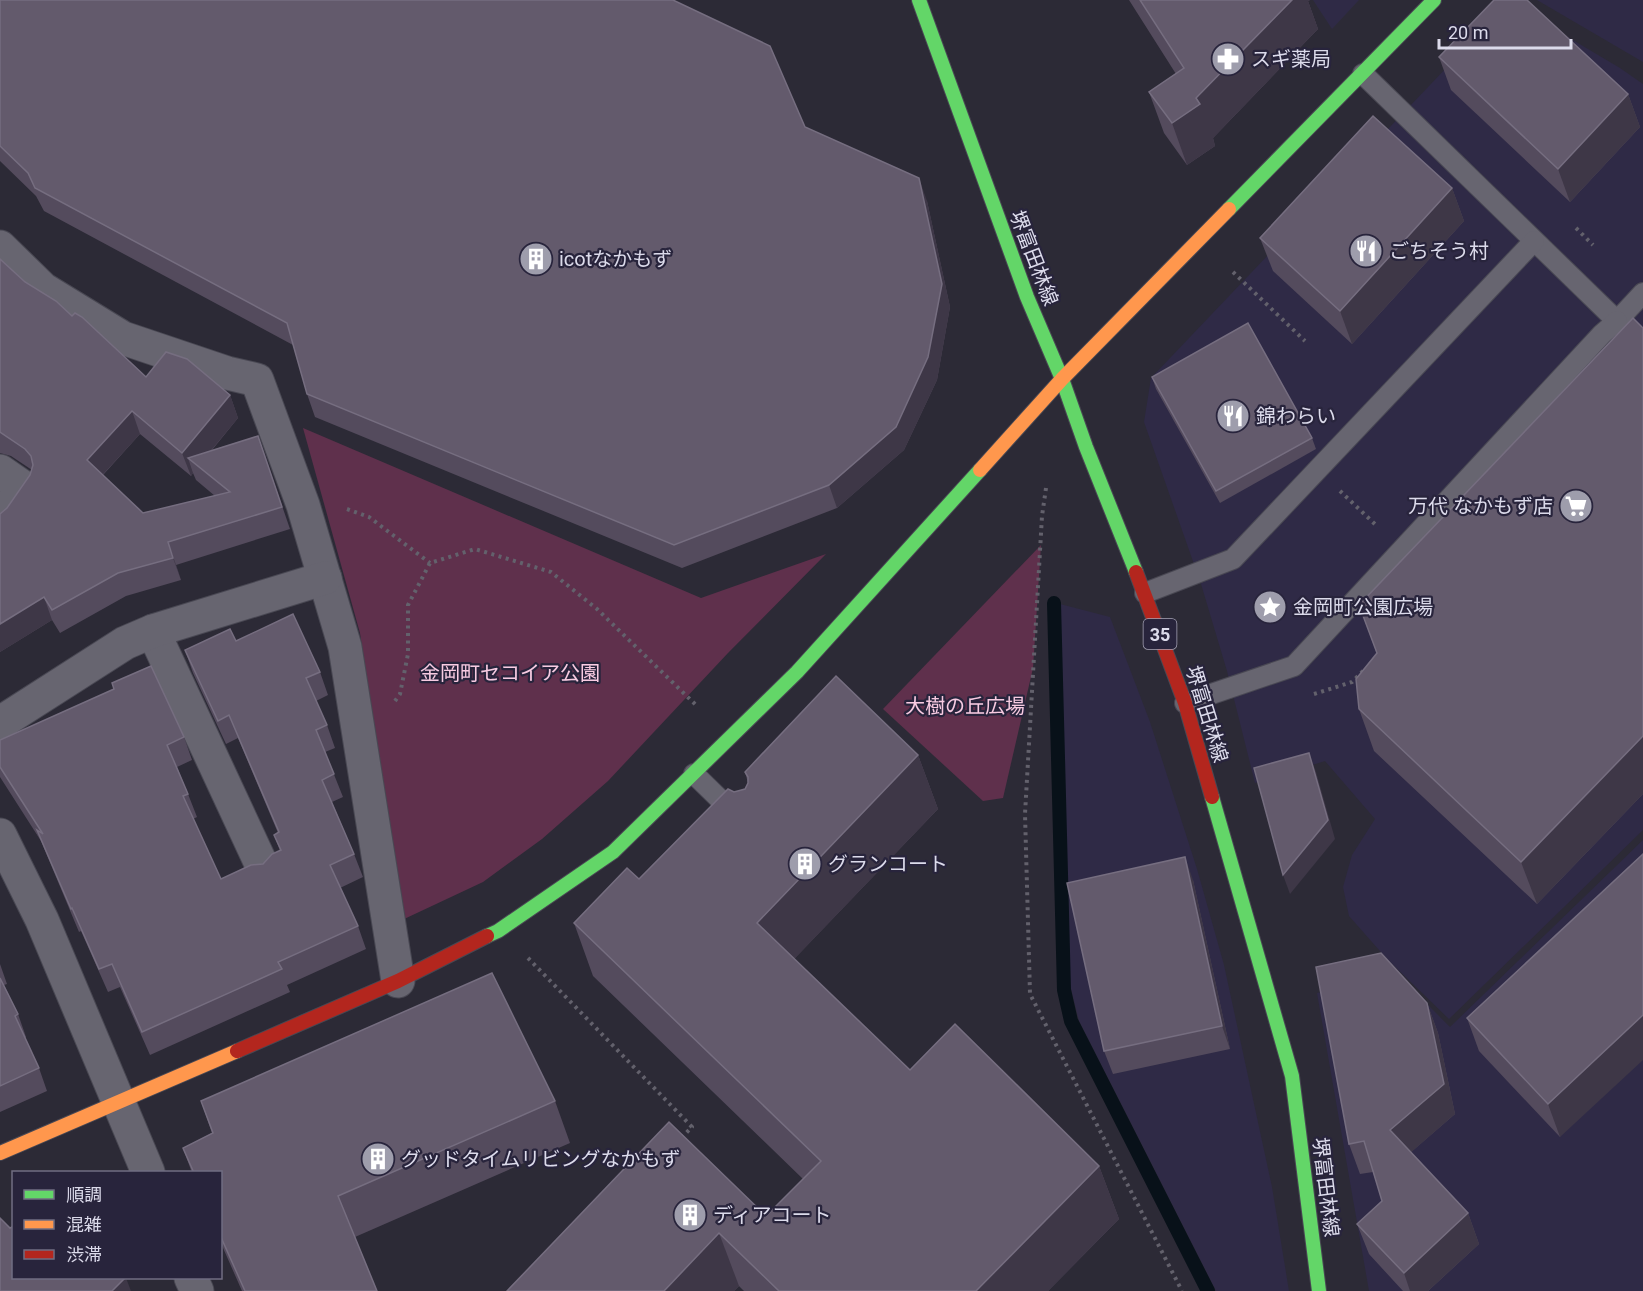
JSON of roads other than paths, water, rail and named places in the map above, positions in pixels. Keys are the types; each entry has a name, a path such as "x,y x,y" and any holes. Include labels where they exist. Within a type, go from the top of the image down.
{"street":[{"name":"堺富田林線","path":"919,0 1027,297 1062,380 1185,702 1292,1076 1319,1291"},
{"path":"0,1153 118,1100 398,981 498,932 614,852 798,672 1062,380 1434,0"},
{"path":"0,248 43,289 123,338 227,373 256,380 303,505 345,647 398,981"},
{"path":"0,471 23,487 0,520"},
{"path":"0,723 125,643 153,631 326,578"},
{"path":"153,631 264,870"},
{"path":"0,835 42,920 147,1171"}],"lane":[{"path":"1363,74 1617,321"},
{"path":"1145,593 1233,559 1534,241"},
{"path":"1185,702 1294,666 1602,334 1643,294"},
{"path":"694,774 748,827"}],"waterway":[{"path":"1054,603 1064,990 1071,1021 1208,1291"}],"place":[{"name":"スギ薬局","path":"1228,59"},
{"name":"ごちそう村","path":"1366,251"},
{"name":"icotなかもず","path":"536,259"},
{"name":"錦わらい","path":"1233,416"},
{"name":"万代 なかもず店","path":"1576,506"},
{"name":"金岡町公園広場","path":"1270,607"},
{"name":"グランコート","path":"805,864"},
{"name":"グッドタイムリビングなかもず","path":"378,1159"},
{"name":"ディアコート","path":"690,1215"}],"park label":[{"name":"金岡町セコイア公園","path":"510,673"},
{"name":"大樹の丘広場","path":"965,706"}]}
